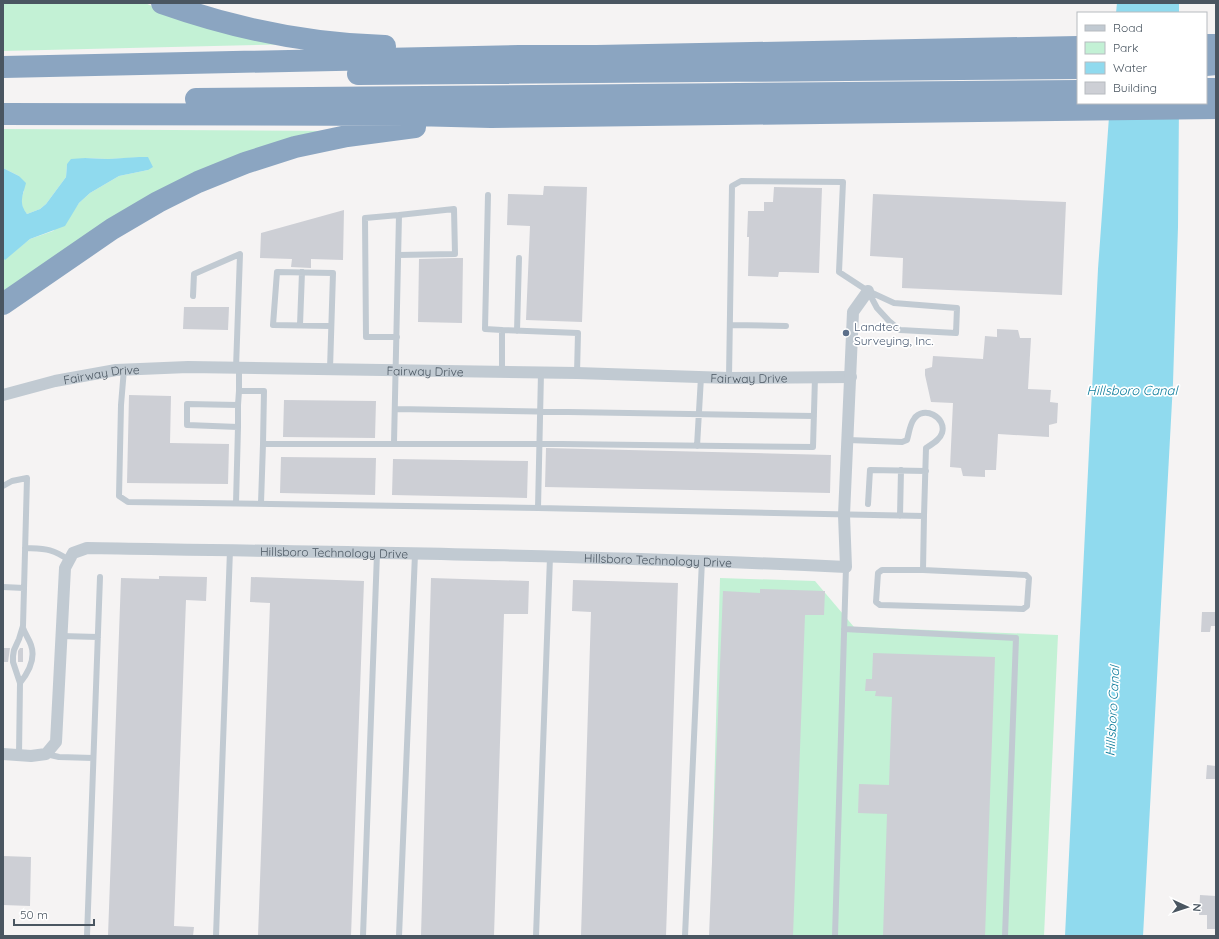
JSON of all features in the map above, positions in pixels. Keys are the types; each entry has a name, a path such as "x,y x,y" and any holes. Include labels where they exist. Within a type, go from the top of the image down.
{"highway":[{"path":"162,3 239,26 283,35 325,41 391,46 522,45 596,56"},
{"path":"3,67 519,56 596,56 1077,47"},
{"path":"3,80 381,74 1077,68"},
{"path":"3,100 360,99 1077,91"},
{"path":"3,114 412,115 491,117 1207,108"},
{"path":"3,304 88,244 136,214 177,192 228,170 271,154 347,136 491,117"}],"street":[{"path":"846,567 844,514 853,312 868,292"},
{"name":"Fairway Drive","path":"3,395 55,380 116,370 188,367 577,373 729,378 850,378"},
{"name":"Hillsboro Technology Drive","path":"69,560 73,554 87,548 702,560 846,567"},
{"path":"3,754 31,756 46,754 56,742 65,568 69,560"}],"lane":[{"path":"729,378 732,186 741,181 842,182 839,272 868,292 894,303 957,308 956,333 900,330 876,308 868,292"},
{"path":"488,195 485,329 578,333 577,373"},
{"path":"397,337 366,337 365,218 454,209 455,254 398,255"},
{"path":"394,444 397,370 399,215"},
{"path":"193,296 194,274 240,254 239,391 236,503"},
{"path":"517,331 518,258"},
{"path":"330,369 333,273 276,272 273,325 331,326"},
{"path":"300,325 302,272"},
{"path":"730,325 786,326"},
{"path":"502,330 502,372"},
{"path":"124,369 121,405 118,496 128,502 261,503 924,516"},
{"path":"538,508 541,373"},
{"path":"697,446 701,377"},
{"path":"263,444 540,444 813,447 815,377"},
{"path":"239,391 264,391 261,503"},
{"path":"238,405 187,404 188,425 238,427"},
{"path":"396,409 814,416"},
{"path":"848,440 902,442 907,440 913,420 917,415 925,412 933,414 939,419 942,425 942,433 937,440 926,448 923,570"},
{"path":"868,504 870,470 926,471"},
{"path":"900,516 901,470"},
{"path":"3,486 12,481 27,478 23,626 33,653 29,670 20,683"},
{"path":"25,548 45,548 54,550 69,560"},
{"path":"216,936 230,550"},
{"path":"363,936 376,553"},
{"path":"399,936 415,554"},
{"path":"536,936 550,557"},
{"path":"685,936 702,560"},
{"path":"835,936 846,567"},
{"path":"882,570 923,570 1026,575 1029,578 1027,606 1023,608 880,605 876,602 878,574 882,570"},
{"path":"87,936 100,577"},
{"path":"3,587 24,588"},
{"path":"19,755 20,683 13,662 13,656 23,626"},
{"path":"844,629 1016,638 1005,936"},
{"path":"61,636 98,637"},
{"path":"46,754 59,757 94,758"}],"green space":[{"path":"3,3 145,3 154,7 299,44 3,51"},
{"path":"3,129 333,131 277,148 3,296 3,258 5,259 30,239 53,231 90,193 119,176 148,170 148,157 108,159 85,158 67,164 66,177 46,204 40,209 27,214 23,209 21,199 24,191 19,176 3,168"},
{"path":"720,578 815,581 854,627 1058,635 1044,936 710,936"}],"water":[{"path":"1117,3 1179,3 1179,12 1116,12"},
{"name":"Hillsboro Canal","path":"1110,104 1179,104 1178,227 1173,383 1143,936 1065,936 1098,269"},
{"path":"148,157 153,167 148,170 119,176 90,193 79,203 65,226 30,239 5,260 3,258 3,168 19,176 26,183 22,203 27,214 40,209 46,204 66,177 67,164 71,159"}],"building":[{"path":"544,186 587,187 582,322 526,320 530,226 507,225 508,194 543,195"},
{"path":"774,187 822,188 819,273 779,272 778,277 748,276 748,211 764,211 764,202 773,202"},
{"path":"873,194 1066,202 1062,295 902,288 903,258 870,256"},
{"path":"344,210 343,260 311,259 311,268 291,267 292,259 260,258 261,233"},
{"path":"463,258 462,323 418,322 419,259"},
{"path":"184,307 229,307 228,330 183,329"},
{"path":"997,329 1018,330 1020,338 1031,338 1028,389 1051,390 1050,402 1058,403 1057,423 1049,425 1049,437 998,434 996,470 985,470 985,477 963,476 961,468 950,467 953,403 931,402 925,369 932,367 933,356 983,359 985,336 997,337"},
{"path":"129,395 171,396 170,443 229,444 228,484 127,483"},
{"path":"284,400 376,401 375,438 283,437"},
{"path":"546,448 831,455 830,493 545,487"},
{"path":"281,457 376,458 375,495 280,493"},
{"path":"393,459 528,461 527,498 392,495"},
{"path":"159,576 207,577 206,601 186,600 174,926 194,927 193,936 108,936 121,578 159,579"},
{"path":"251,577 364,581 351,936 258,936 270,603 250,602"},
{"path":"431,578 529,581 528,614 504,614 494,936 421,936"},
{"path":"573,580 678,583 666,936 581,936 591,612 572,611"},
{"path":"760,589 825,591 824,615 805,615 793,936 709,936 723,591 760,593"},
{"path":"1202,612 1216,612 1216,626 1211,626 1210,632 1201,632"},
{"path":"3,648 10,648 8,662 3,662"},
{"path":"20,648 23,648 23,662 18,662 18,651"},
{"path":"873,653 995,657 985,936 883,936 887,814 858,813 859,784 889,785 892,697 875,696 876,691 865,691 866,679 872,679"},
{"path":"1207,765 1216,766 1216,779 1206,779"},
{"path":"3,856 31,857 30,906 3,905"},
{"path":"1200,895 1216,896 1216,929 1207,929 1207,915 1199,915"}],"place":[{"name":"Landtec Surveying, Inc.","path":"846,333"}]}
